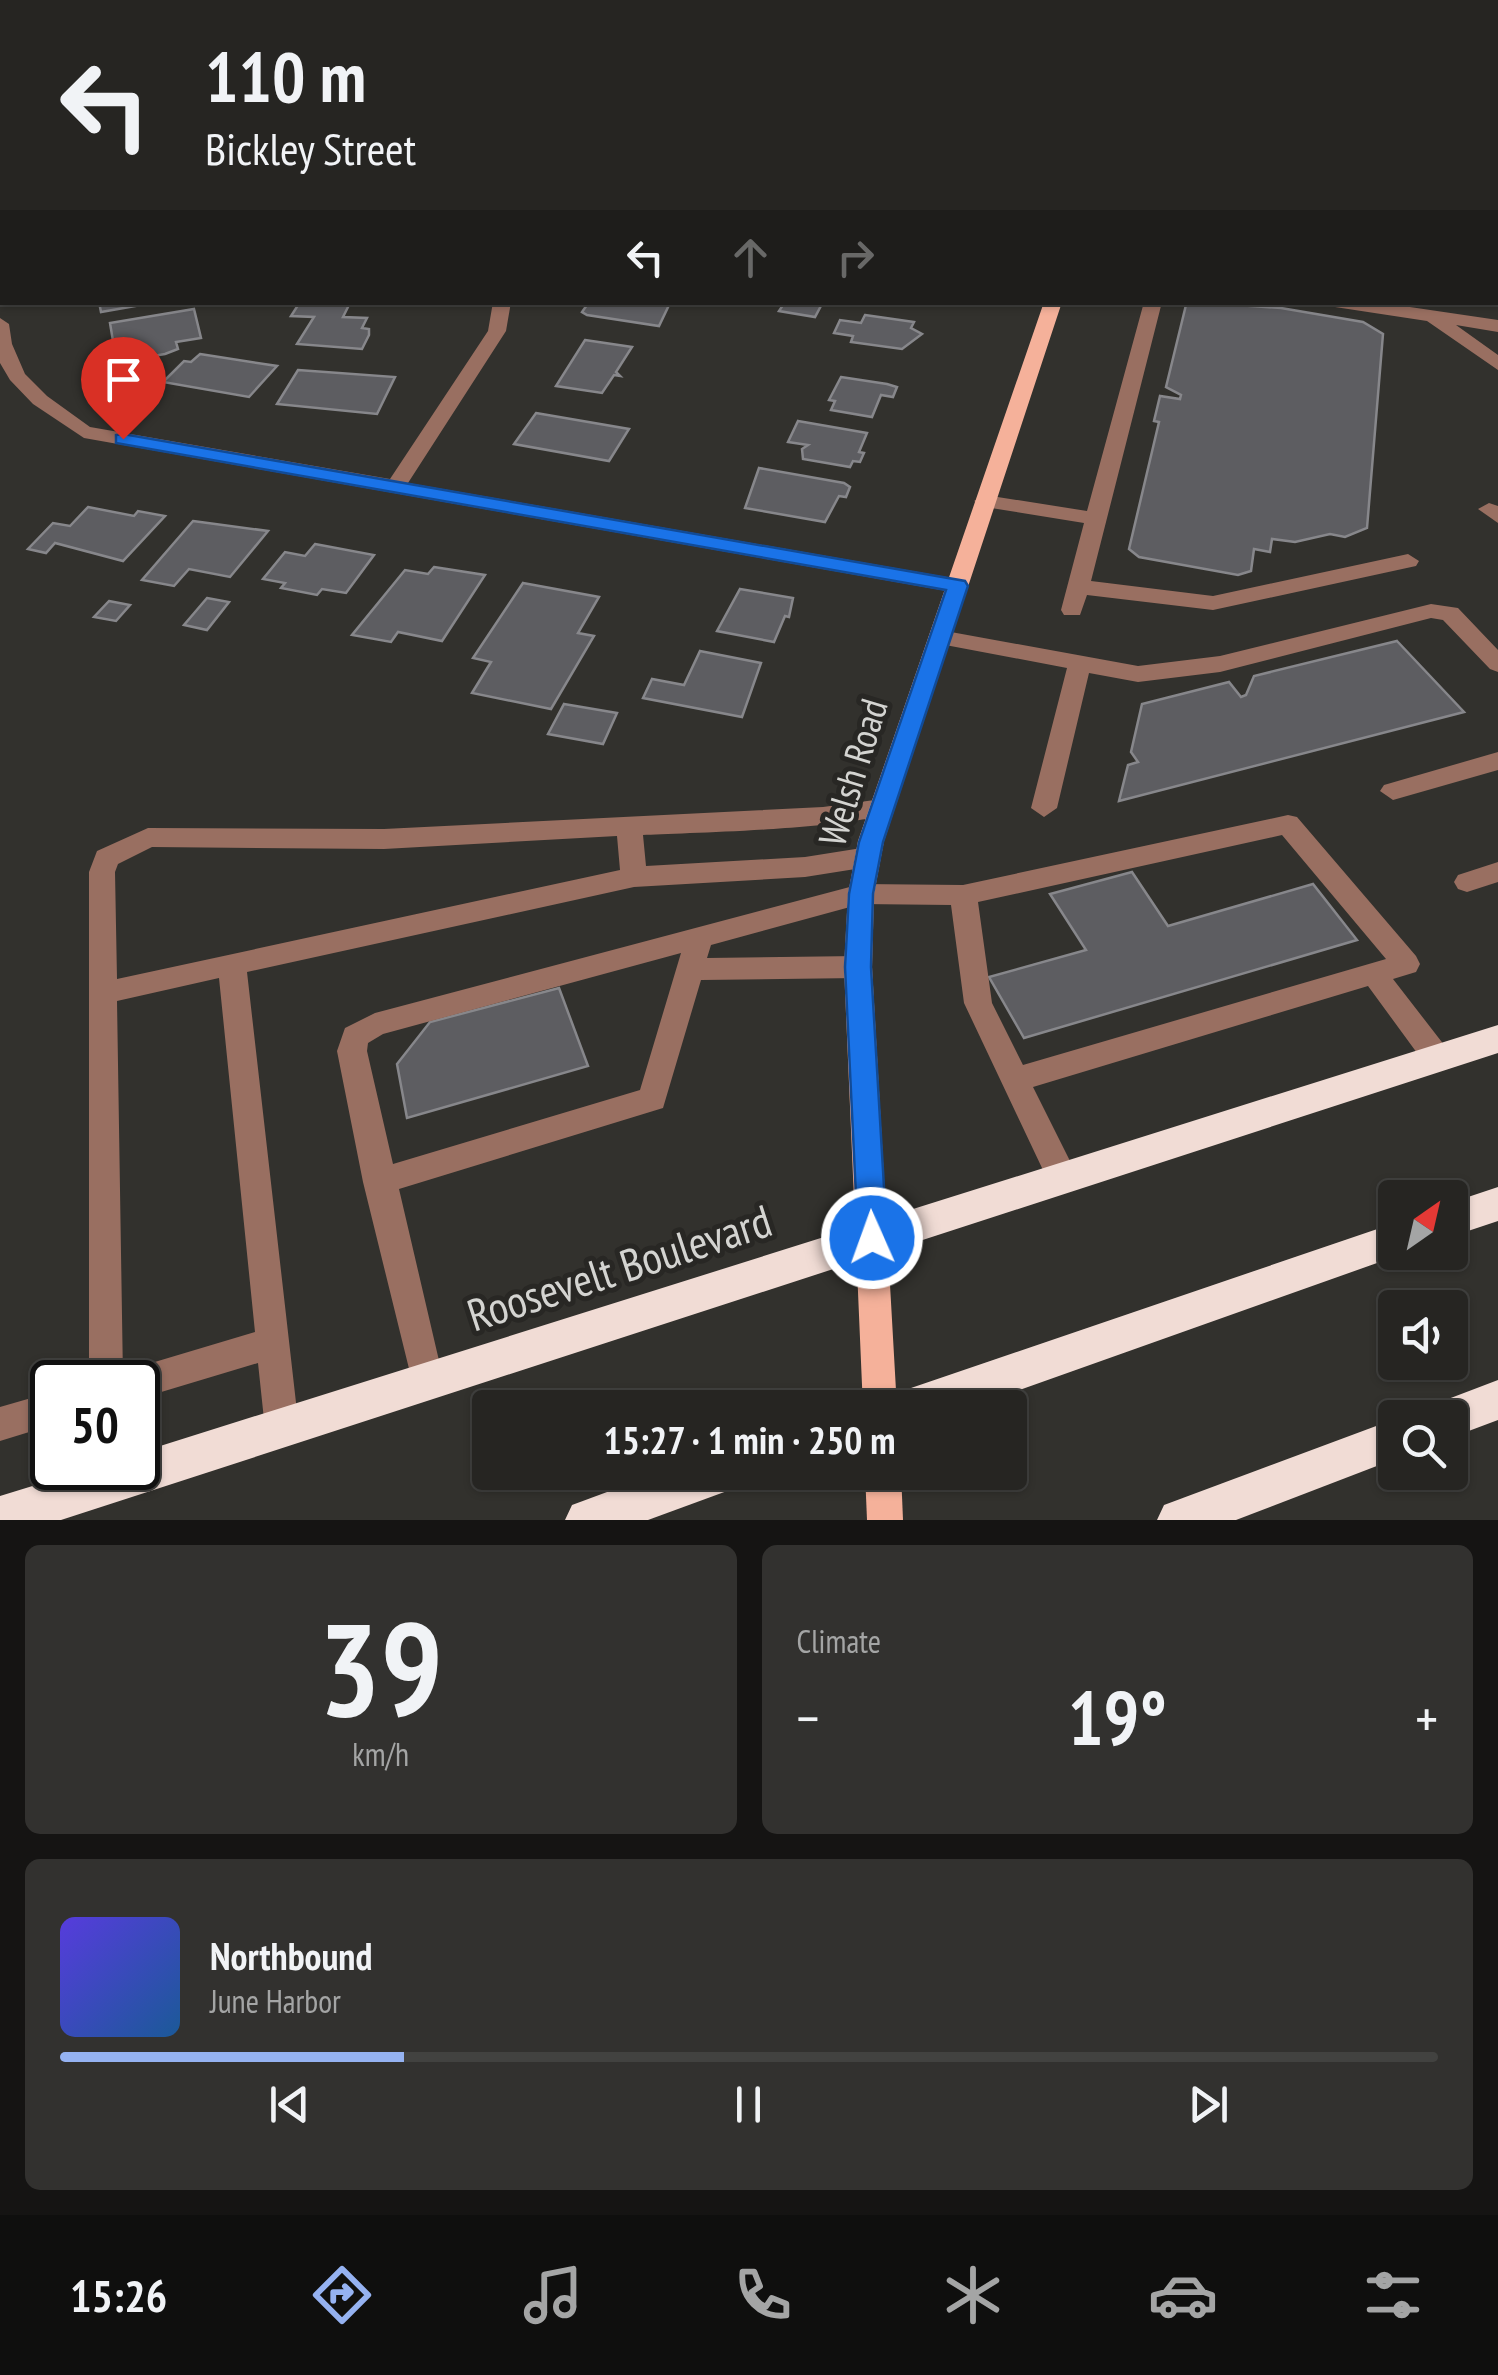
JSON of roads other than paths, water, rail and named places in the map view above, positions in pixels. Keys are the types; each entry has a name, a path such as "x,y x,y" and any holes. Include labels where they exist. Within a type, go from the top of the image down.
{"highway":[{"name":"Roosevelt Boulevard","path":"160,1461 282,1429 1498,1039"},
{"path":"1468,1214 1498,1204"},
{"path":"963,1390 1378,1246"},
{"path":"1468,1411 1498,1400"},
{"path":"1179,1520 1378,1445"},
{"name":"Roosevelt Boulevard","path":"0,1518 69,1490"},
{"path":"587,1520 672,1490"}],"main road":[{"name":"Welsh Road","path":"879,1390 858,967 861,894 882,808 1052,305"},
{"path":"884,1490 886,1520"}],"street":[{"path":"395,487 497,330 501,305"},
{"path":"1072,610 1152,305"},
{"path":"1356,305 1498,326"},
{"path":"1431,316 1498,364"},
{"path":"0,324 1,340 24,390 84,432 958,586"},
{"path":"985,501 1097,519"},
{"path":"1498,506 1488,509 1498,517"},
{"path":"1080,586 1212,602 1408,561"},
{"path":"940,637 1138,674 1220,664 1430,610 1450,612 1498,664"},
{"path":"1044,808 1080,663"},
{"path":"1393,791 1498,761"},
{"path":"106,1360 102,872 106,858 138,840 384,839 823,816 882,808"},
{"path":"428,1382 354,1063 355,1036 374,1025 694,956 861,894 964,894 1288,824 1406,964 1015,1080"},
{"path":"629,828 634,878"},
{"path":"102,993 634,878 805,867 868,856"},
{"path":"1467,882 1498,872"},
{"path":"964,894 978,1003 1062,1178"},
{"path":"694,956 858,967"},
{"path":"379,1182 652,1099 694,956"},
{"path":"232,967 282,1429"},
{"path":"1374,974 1438,1059"},
{"path":"160,1376 275,1342"},
{"path":"0,1424 30,1415"}]}
